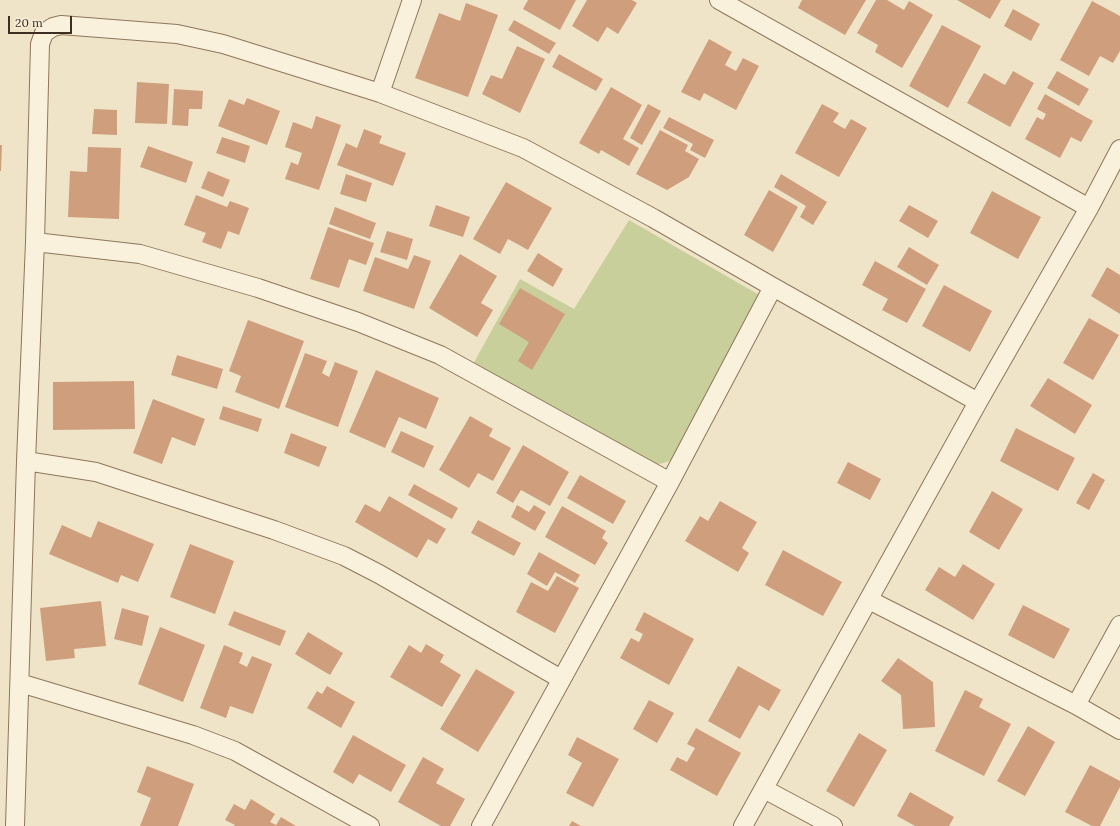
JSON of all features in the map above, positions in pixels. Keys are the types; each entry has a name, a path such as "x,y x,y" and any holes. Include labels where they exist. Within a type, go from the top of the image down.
{"street":[{"path":"380,93 412,0"},
{"path":"719,0 1089,208"},
{"path":"15,826 26,461 35,242 40,44 44,33 53,27 60,25 177,34 223,44 380,93 523,148 653,218 978,402"},
{"path":"743,826 978,402 1089,208 1120,149"},
{"path":"35,242 140,254 258,288 358,322 440,355 670,482"},
{"path":"482,826 670,482 773,287"},
{"path":"26,461 96,472 274,530 344,556 379,574 562,679"},
{"path":"869,600 1120,730"},
{"path":"1076,706 1120,625"},
{"path":"20,683 193,735 235,752 370,826"},
{"path":"764,789 833,826"}],"green space":[{"path":"629,220 761,296 674,460 652,466 472,366 520,279 574,309"}],"building":[{"path":"528,0 576,0 560,30 523,9"},
{"path":"587,0 632,0 637,3 618,34 607,27 598,42 572,26"},
{"path":"802,0 866,0 845,35 798,8"},
{"path":"876,0 887,0 904,10 909,1 933,15 902,68 875,52 878,45 857,33"},
{"path":"957,0 1001,0 990,19"},
{"path":"1092,1 1120,16 1120,51 1113,63 1100,56 1089,76 1060,60"},
{"path":"466,3 498,15 468,97 415,78 439,13 460,21"},
{"path":"1013,9 1040,24 1031,41 1004,26"},
{"path":"514,20 556,43 549,54 508,30"},
{"path":"942,25 981,46 948,108 909,86"},
{"path":"709,39 732,52 725,65 736,71 743,58 759,66 736,110 704,93 700,101 681,92"},
{"path":"517,46 545,59 520,113 482,94 491,75 502,79"},
{"path":"559,54 603,79 596,91 552,67"},
{"path":"1013,71 1034,83 1010,127 967,103 984,73 1005,85"},
{"path":"1057,71 1089,89 1079,106 1047,88"},
{"path":"137,82 169,84 167,124 135,123"},
{"path":"611,87 642,105 623,139 639,148 629,166 601,150 599,154 579,143"},
{"path":"174,89 203,91 202,109 189,109 188,126 172,125"},
{"path":"1045,94 1093,121 1081,142 1071,137 1060,158 1025,139 1037,117 1043,120 1046,114 1037,109"},
{"path":"247,98 280,111 267,145 218,126 229,99 244,105"},
{"path":"648,104 661,111 642,145 630,138"},
{"path":"822,104 839,113 833,122 845,129 851,119 867,128 839,177 795,153"},
{"path":"94,109 117,110 117,135 92,134"},
{"path":"316,116 341,125 319,190 285,179 291,162 298,165 302,153 285,147 293,122 312,129"},
{"path":"669,117 714,140 705,158 690,150 693,144 663,128"},
{"path":"364,129 382,136 379,143 406,153 393,186 337,165 346,143 357,148"},
{"path":"660,130 688,145 685,151 699,159 689,177 667,190 636,174"},
{"path":"222,137 250,146 245,163 216,153"},
{"path":"0,145 2,145 1,171 0,171"},
{"path":"148,146 193,162 186,183 140,167"},
{"path":"88,147 121,148 119,219 68,217 70,171 87,172"},
{"path":"208,171 230,180 223,197 201,188"},
{"path":"346,174 372,183 366,202 340,194"},
{"path":"781,174 827,202 813,225 800,217 806,206 774,187"},
{"path":"506,182 552,208 528,250 508,239 500,254 473,239"},
{"path":"769,190 798,207 773,252 744,235"},
{"path":"992,191 1041,217 1018,259 970,233"},
{"path":"196,195 227,207 230,201 249,208 239,235 228,231 221,249 202,242 206,233 184,225"},
{"path":"436,205 470,217 463,237 429,226"},
{"path":"909,205 938,221 928,238 899,221"},
{"path":"335,207 376,223 370,239 329,224"},
{"path":"328,227 374,243 366,265 349,259 339,288 310,279"},
{"path":"387,231 413,239 407,260 380,252"},
{"path":"909,247 939,265 927,285 897,267"},
{"path":"538,253 563,269 553,287 527,271"},
{"path":"460,254 497,276 481,303 493,310 477,337 429,308"},
{"path":"414,255 431,261 414,309 363,291 375,257 408,269"},
{"path":"875,261 926,289 907,323 882,310 888,299 862,285"},
{"path":"1107,267 1120,275 1120,314 1091,296"},
{"path":"944,285 992,311 970,352 922,326"},
{"path":"520,288 565,314 532,370 518,361 529,342 499,324"},
{"path":"1089,318 1119,335 1093,380 1063,363"},
{"path":"248,320 304,341 279,409 235,392 241,376 229,371"},
{"path":"305,353 327,361 322,373 329,377 335,362 358,371 338,427 285,407"},
{"path":"177,355 223,369 217,389 171,375"},
{"path":"376,370 439,398 426,429 399,417 385,448 349,432"},
{"path":"1048,378 1092,405 1075,434 1030,406"},
{"path":"134,381 135,429 53,430 53,382"},
{"path":"153,399 205,419 195,446 172,437 162,464 133,453"},
{"path":"223,406 262,419 258,432 219,419"},
{"path":"470,416 493,429 489,436 511,448 493,481 478,473 469,488 439,470"},
{"path":"1016,428 1075,458 1058,491 1000,461"},
{"path":"401,431 434,446 424,468 391,452"},
{"path":"291,433 327,447 319,467 284,453"},
{"path":"523,445 569,472 550,506 521,490 513,503 496,493"},
{"path":"848,462 881,479 870,500 837,483"},
{"path":"1093,473 1105,480 1089,510 1076,503"},
{"path":"580,475 626,501 613,524 567,498"},
{"path":"414,484 458,508 452,519 408,495"},
{"path":"992,491 1023,509 999,550 969,532"},
{"path":"389,496 446,529 437,544 428,539 417,558 355,522 365,504 380,512"},
{"path":"720,501 757,522 742,548 749,553 738,572 685,541 700,516 708,521"},
{"path":"517,505 529,512 534,505 546,512 535,531 511,517"},
{"path":"562,506 606,531 602,538 608,543 595,565 545,537"},
{"path":"478,520 521,543 514,556 471,533"},
{"path":"98,521 154,544 138,582 121,575 118,583 49,554 62,525 91,538"},
{"path":"190,544 234,561 215,614 170,597"},
{"path":"783,550 842,582 823,616 765,585"},
{"path":"539,552 580,575 575,583 555,572 547,586 527,574"},
{"path":"963,564 995,584 973,620 925,590 939,567 955,577"},
{"path":"557,576 579,588 555,633 516,612 531,582 548,591"},
{"path":"101,601 106,646 74,649 75,658 46,661 40,608"},
{"path":"1023,605 1070,629 1054,659 1008,635"},
{"path":"122,608 149,616 142,646 114,639"},
{"path":"234,611 286,631 280,646 228,625"},
{"path":"644,612 694,639 669,685 620,658 631,638 639,642 643,634 635,630"},
{"path":"160,627 205,645 183,702 138,684"},
{"path":"308,632 343,653 330,675 295,654"},
{"path":"426,644 444,655 440,662 461,675 442,707 390,677 409,645 421,653"},
{"path":"224,645 243,653 239,663 247,667 252,656 272,664 253,714 230,706 226,718 200,708"},
{"path":"898,658 933,682 935,727 903,729 901,695 881,681"},
{"path":"738,666 781,690 769,711 759,705 740,739 708,721"},
{"path":"476,669 515,692 478,752 440,729"},
{"path":"327,686 355,702 341,728 307,708 317,691 322,694"},
{"path":"965,690 983,699 979,707 1011,724 984,776 935,751"},
{"path":"649,700 674,713 657,743 633,729"},
{"path":"1028,726 1055,742 1025,796 997,781"},
{"path":"696,728 741,753 717,796 670,770 677,757 687,762 695,748 687,744"},
{"path":"859,733 887,750 854,807 826,791"},
{"path":"353,735 406,765 391,792 359,774 353,784 333,772"},
{"path":"577,737 619,759 593,807 566,793 582,763 568,755"},
{"path":"423,757 444,769 436,783 465,799 450,826 441,826 398,802"},
{"path":"1090,765 1120,781 1120,787 1100,826 1092,826 1065,812"},
{"path":"147,766 194,784 178,826 140,826 151,798 137,792"},
{"path":"910,792 954,817 949,826 915,826 897,816"},
{"path":"251,799 275,814 270,822 276,825 281,817 296,826 234,826 235,825 225,820 234,804 245,810"},
{"path":"572,821 581,826 569,826"}]}
